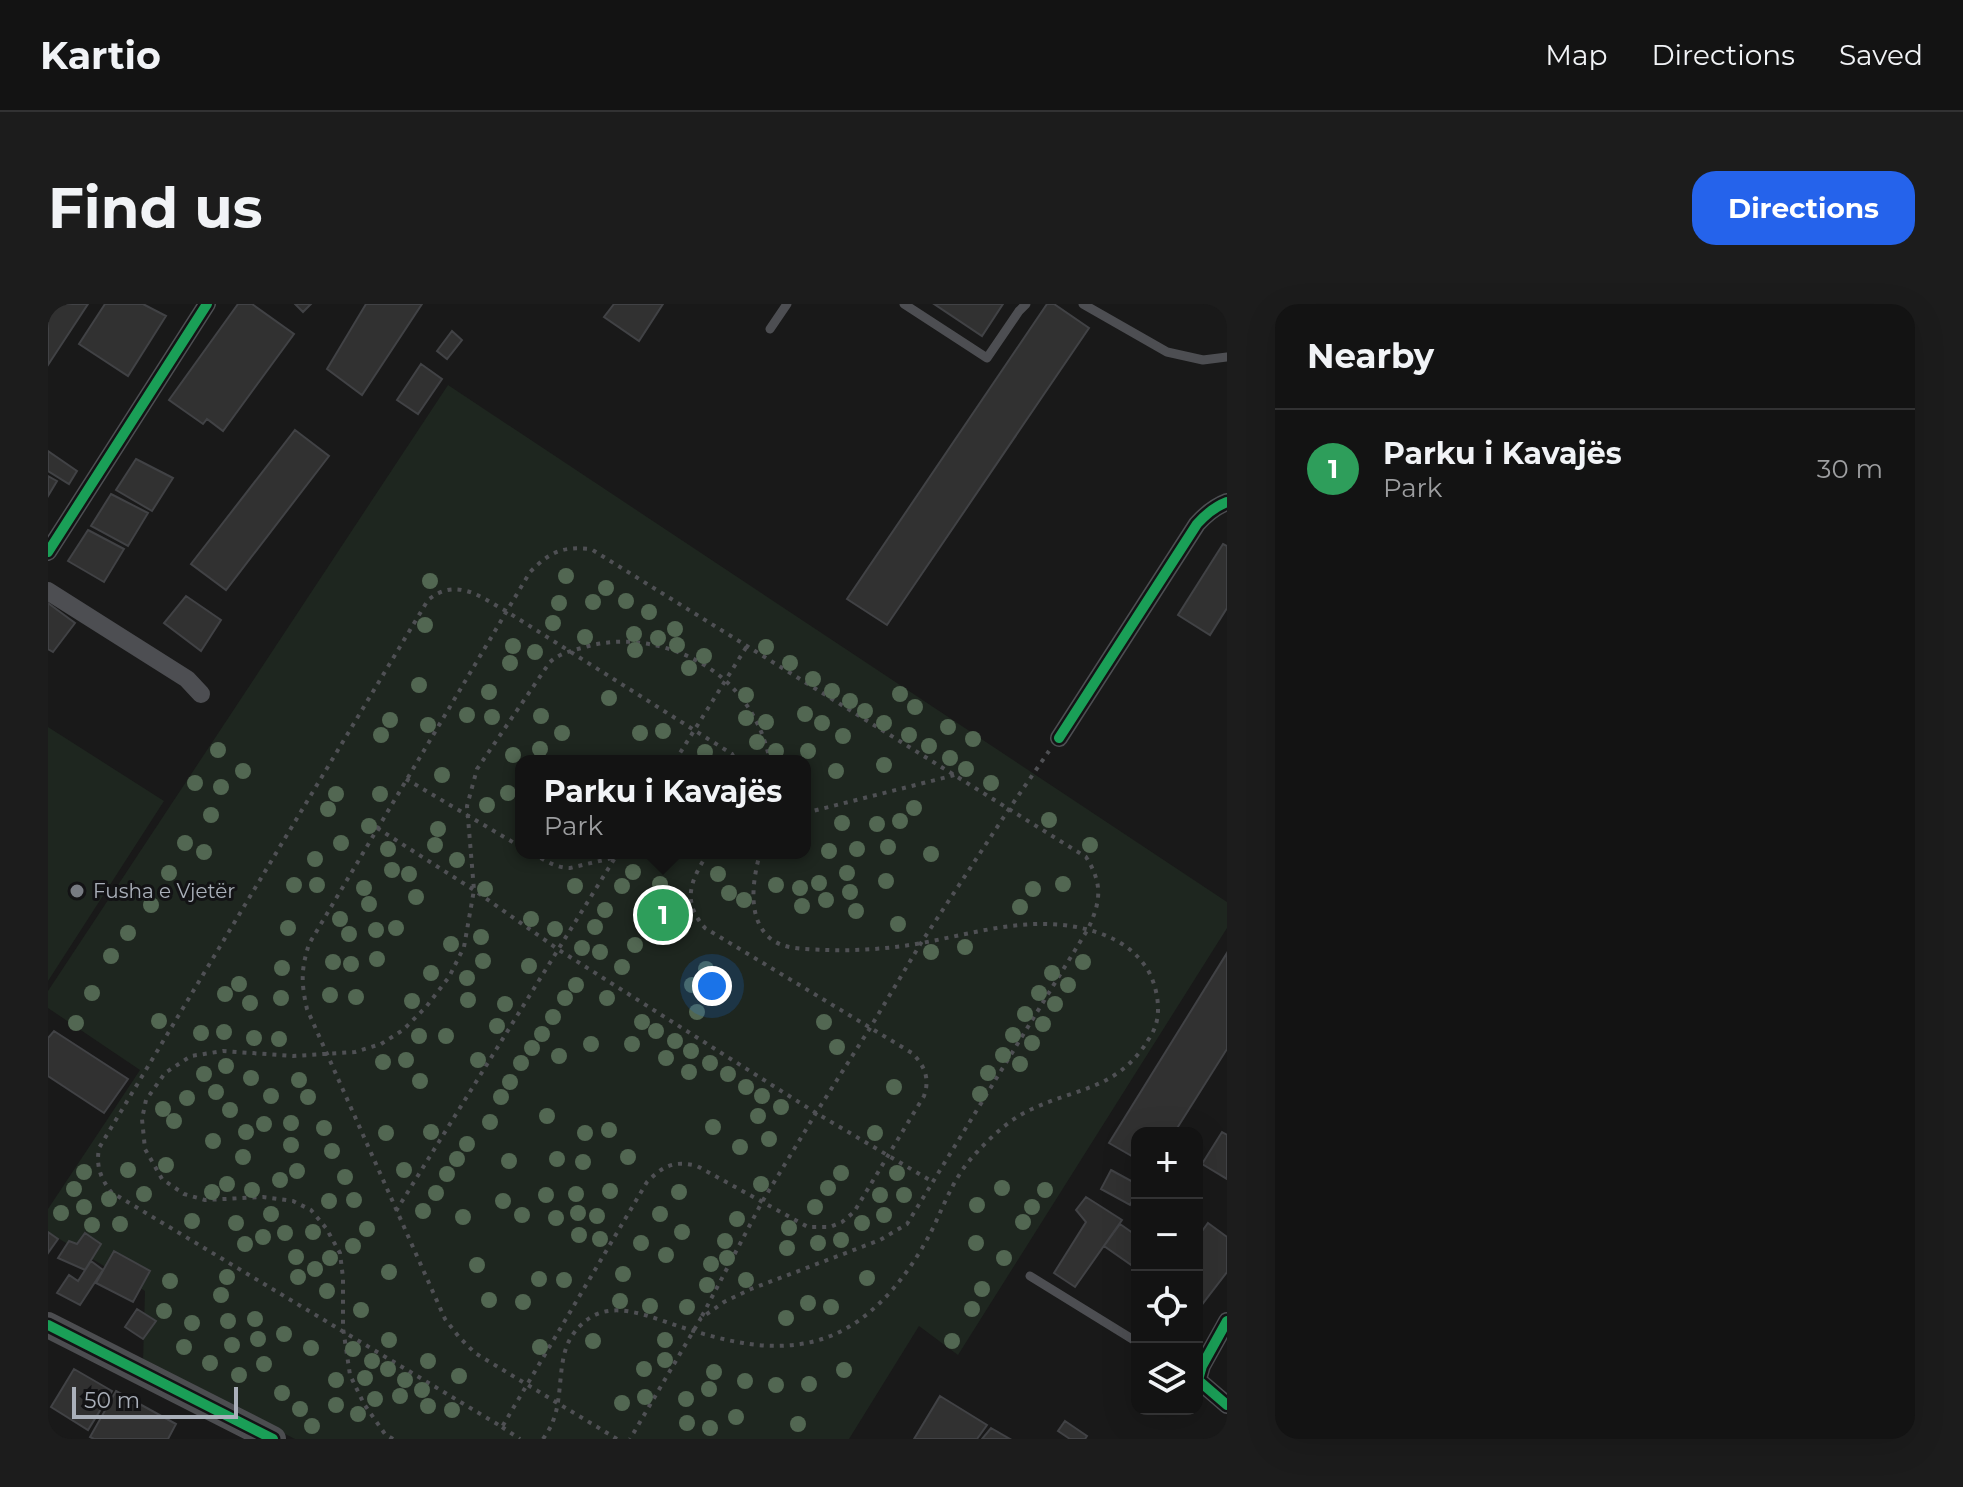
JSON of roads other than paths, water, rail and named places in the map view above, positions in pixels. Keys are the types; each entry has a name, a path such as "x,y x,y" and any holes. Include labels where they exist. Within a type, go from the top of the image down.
{"street":[{"path":"48,552 200,306"},
{"path":"1059,738 1197,524 1208,512 1227,502"},
{"path":"48,591 187,679 201,694"},
{"path":"1203,1364 1227,1321"},
{"path":"48,1325 273,1439"},
{"path":"1203,1384 1227,1405"}],"lane":[{"path":"770,329 787,304"},
{"path":"904,304 987,358 1026,304"},
{"path":"1083,304 1167,352 1203,360 1227,357"},
{"path":"1030,1276 1131,1338"}],"place":[{"name":"Fusha e Vjetër","path":"77,891"},
{"name":"Parku i Kavajës","path":"663,915"}]}
